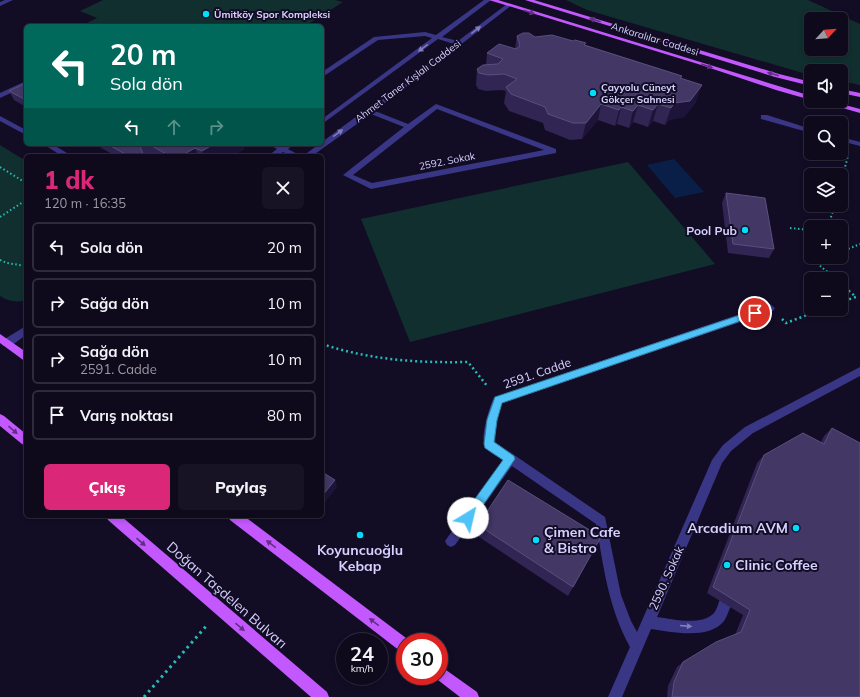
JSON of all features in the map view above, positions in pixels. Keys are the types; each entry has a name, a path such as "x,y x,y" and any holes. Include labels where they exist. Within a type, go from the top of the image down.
{"main road":[{"name":"Ankaralılar Caddesi","path":"492,0 508,3 804,96"},
{"name":"Ankaralılar Caddesi","path":"528,0 777,76 804,82"},
{"path":"848,93 860,96"},
{"path":"848,108 860,111"},
{"path":"4,341 24,356"},
{"path":"0,419 24,439"},
{"name":"Doğan Taşdelen Bulvarı","path":"114,518 322,697"},
{"path":"237,518 396,639"},
{"path":"448,679 472,697"}],"street":[{"path":"0,4 10,0"},
{"name":"Ahmet Taner Kışlalı Caddesi","path":"324,121 488,0"},
{"name":"Ahmet Taner Kışlalı Caddesi","path":"324,144 370,111 459,43 508,3"},
{"path":"324,74 376,38 417,34 438,37 459,43"},
{"path":"0,96 24,84"},
{"name":"2592. Sokak","path":"436,106 554,151 371,186 347,175 409,127 436,106"},
{"path":"370,111 409,127"},
{"path":"764,117 804,128"},
{"path":"0,118 24,132"},
{"path":"848,141 860,144"},
{"path":"50,146 64,154"},
{"path":"276,146 293,154"},
{"path":"275,154 287,146"},
{"name":"Ahmet Taner Kışlalı Caddesi","path":"310,154 321,146"},
{"name":"2591. Cadde","path":"498,400 770,308"},
{"path":"4,341 24,331"},
{"name":"2590. Sokak","path":"614,697 718,460 727,448 748,430 760,423 860,371"},
{"path":"498,400 492,420 489,444 601,521 615,595 626,624 637,646"},
{"path":"451,541 510,459"},
{"path":"647,622 694,626 708,625 718,617 725,604"}],"path":[{"path":"845,168 852,142"},
{"path":"0,167 24,182"},
{"path":"0,217 24,201"},
{"path":"790,228 804,229"},
{"path":"848,249 860,244"},
{"path":"0,260 7,263 24,266"},
{"path":"818,264 827,272"},
{"path":"848,290 860,300"},
{"path":"848,300 856,297"},
{"path":"770,308 786,323 804,316"},
{"name":"2591. Cadde","path":"324,345 350,353 400,362 468,362 498,400"},
{"path":"144,697 220,610"}],"green space":[{"name":"Ümitköy Spor Kompleksi","path":"103,0 335,0 343,2 308,24 85,24 97,18 80,11"},
{"path":"566,0 808,0 834,12 804,12 804,56 848,56 848,18 860,24 860,85 848,82 848,64 804,64 803,73 587,10"},
{"path":"0,145 24,160 24,301 12,301 0,296"},
{"path":"628,162 715,264 410,342 361,219"}],"water":[{"path":"674,159 704,192 675,198 647,165"}],"building":[{"name":"Çayyolu Cüneyt Gökçer Sahnesi","path":"523,33 529,33 535,37 552,35 586,43 584,45 682,76 680,78 702,85 690,101 674,103 671,108 658,104 653,110 638,105 633,111 621,107 619,110 601,104 586,123 573,123 548,114 545,107 511,94 506,87 517,79 504,74 488,75 479,73 477,69 483,65 498,64 503,59 487,53 499,44 516,49 520,46 517,36"},
{"path":"24,84 24,99 9,91"},
{"path":"111,146 140,146 143,154 125,154"},
{"path":"152,146 211,146 202,151 195,148 184,154 166,154"},
{"name":"Pool Pub","path":"726,193 765,198 774,249 733,244"},
{"name":"Arcadium AVM","path":"832,428 860,443 860,697 672,697 674,682 683,662 716,642 741,632 750,610 713,587 764,455 803,433 824,444"},
{"path":"324,473 335,480 324,494"},
{"name":"Çimen Cafe & Bistro","path":"508,480 601,537 573,587 478,525"}],"place":[{"name":"Ümitköy Spor Kompleksi","path":"206,14"},
{"name":"Çayyolu Cüneyt Gökçer Sahnesi","path":"593,93"},
{"name":"Pool Pub","path":"745,230"},
{"name":"Arcadium AVM","path":"796,528"},
{"name":"Koyuncuoğlu Kebap","path":"360,535"},
{"name":"Çimen Cafe & Bistro","path":"536,540"},
{"name":"Clinic Coffee","path":"727,565"}],"route":[{"path":"468,518 510,459 489,444 492,420 498,400 755,313"}]}
